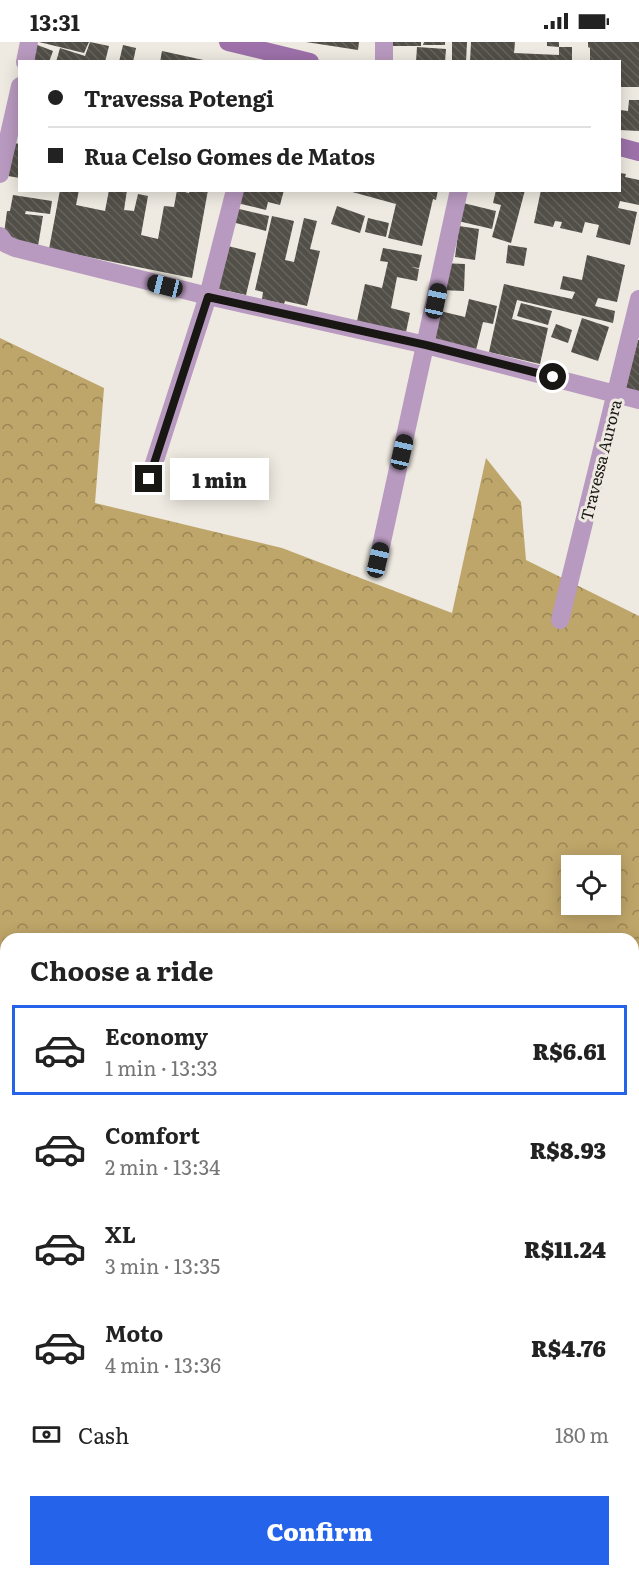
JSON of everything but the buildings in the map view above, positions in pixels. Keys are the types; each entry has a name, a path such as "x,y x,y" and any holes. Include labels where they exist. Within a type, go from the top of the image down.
{"street":[{"path":"25,60 29,42"},
{"path":"228,42 268,57 293,60"},
{"path":"384,42 384,60"},
{"path":"0,174 18,95"},
{"path":"621,147 639,152"},
{"path":"149,479 208,297 234,192"},
{"path":"378,560 459,192"},
{"path":"0,236 6,244 15,248 208,297 426,345 639,400"},
{"name":"Travessa Aurora","path":"560,620 639,299"}],"green space":[{"path":"0,338 104,388 95,503 282,548 452,613 486,458 521,502 526,560 639,616 639,933 0,933"}],"route":[{"path":"149,479 208,297 426,345 553,377"}]}
